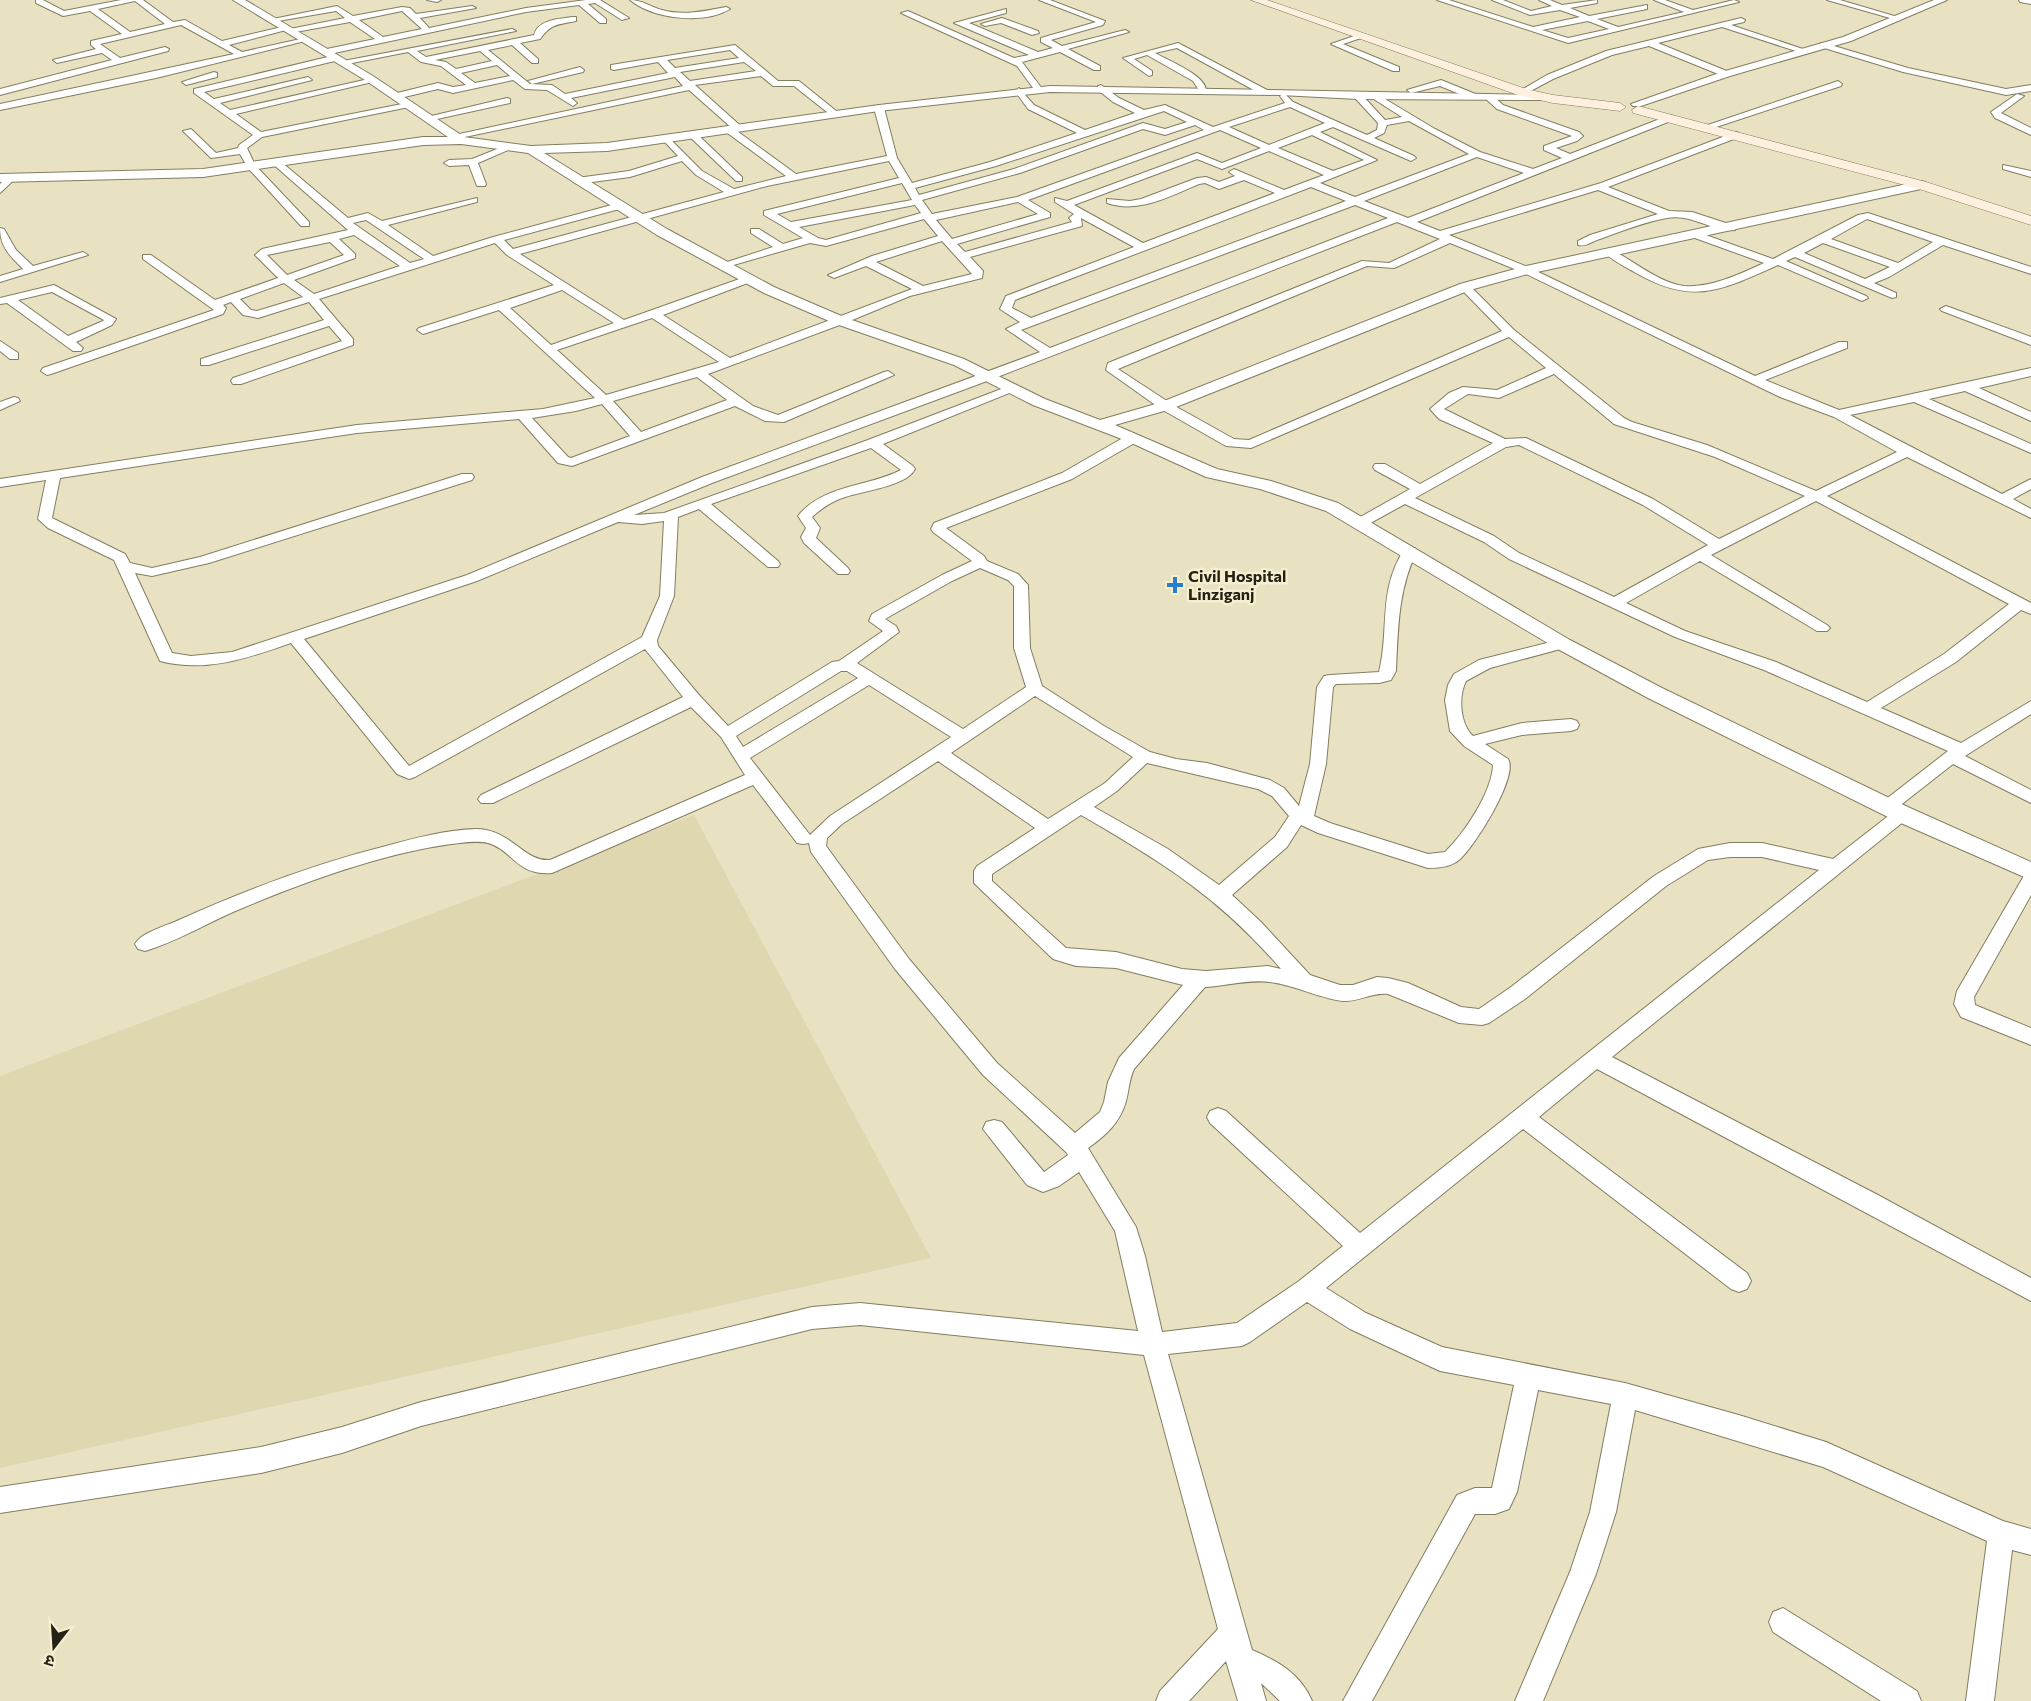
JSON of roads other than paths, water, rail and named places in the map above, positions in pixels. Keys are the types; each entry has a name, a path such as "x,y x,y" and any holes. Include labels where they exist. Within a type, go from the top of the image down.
{"main road":[{"path":"1256,0 1539,97 1637,107 1670,118 1921,184 2031,221"}],"street":[{"path":"39,1 63,14 132,0"},
{"path":"138,0 171,24"},
{"path":"238,0 373,81 458,138 531,150 607,147 879,108 1039,90 1101,88 1358,96 1539,97"},
{"path":"327,0 381,40"},
{"path":"431,0 437,0"},
{"path":"513,0 526,10"},
{"path":"534,0 543,8"},
{"path":"634,0 654,10 684,17 726,9"},
{"path":"1043,0 1101,21 1100,24 1044,40 1097,68"},
{"path":"1441,0 1568,41 1735,2"},
{"path":"1496,0 1528,12 1594,1"},
{"path":"1543,0 1726,74"},
{"path":"1658,0 1692,12"},
{"path":"1703,0 1720,6"},
{"path":"1831,0 1897,18"},
{"path":"1637,107 1726,74 1824,45 1942,0"},
{"path":"2023,0 2031,2"},
{"path":"325,52 543,8 565,1 600,2 625,18"},
{"path":"580,3 603,21"},
{"path":"654,10 677,6"},
{"path":"272,20 337,8"},
{"path":"413,17 472,8"},
{"path":"1533,30 1644,8"},
{"path":"92,9 129,34"},
{"path":"221,44 402,9 407,10 428,31"},
{"path":"939,27 1003,11"},
{"path":"905,13 1014,61 1024,67 1039,90"},
{"path":"493,18 527,39"},
{"path":"424,60 538,36 539,31 550,23 573,19"},
{"path":"973,27 1001,20 1035,33"},
{"path":"1522,92 1550,77 1609,53 1742,20"},
{"path":"961,22 1037,55"},
{"path":"118,61 94,43 171,24 187,23 252,64"},
{"path":"1724,25 1805,51"},
{"path":"1644,34 1683,26"},
{"path":"139,31 148,37"},
{"path":"259,135 197,91 289,69 512,31"},
{"path":"1014,61 1125,32"},
{"path":"1363,36 1335,45 1396,69"},
{"path":"0,107 191,67 305,40"},
{"path":"514,42 536,61"},
{"path":"156,43 174,55"},
{"path":"1824,45 1914,72 2031,98"},
{"path":"1149,73 1126,58 1182,46 1264,92"},
{"path":"632,83 611,65 732,47 776,84 796,83 835,114"},
{"path":"409,49 432,64 443,64 474,86"},
{"path":"482,49 518,76 518,80 528,87 549,87 582,108"},
{"path":"57,60 102,50"},
{"path":"0,92 165,50"},
{"path":"1147,52 1196,79 1202,84 1203,90"},
{"path":"660,59 688,85 697,98 734,129 771,171"},
{"path":"563,97 673,72 746,59"},
{"path":"182,61 191,67"},
{"path":"455,72 500,62"},
{"path":"1218,67 1199,72 1221,90"},
{"path":"289,69 326,91"},
{"path":"396,96 438,86 449,91 580,70"},
{"path":"186,82 229,71"},
{"path":"0,190 6,178 204,173 423,141 458,138 582,108 762,72"},
{"path":"213,102 308,80"},
{"path":"231,113 373,81"},
{"path":"1411,90 1441,83 1475,97"},
{"path":"1707,127 1838,84"},
{"path":"1101,88 1124,104 1143,112"},
{"path":"2006,92 2031,88"},
{"path":"1019,92 1031,107 1085,133"},
{"path":"1280,92 1290,104 1411,158"},
{"path":"1358,96 1383,123"},
{"path":"1376,96 1477,154 1534,172"},
{"path":"2020,96 1996,112 1998,116 2031,132"},
{"path":"1490,98 1500,107 1576,134 1578,136 1574,139 1547,148 1571,158"},
{"path":"428,118 507,101"},
{"path":"279,102 290,109"},
{"path":"243,149 259,135 302,122 409,104"},
{"path":"1290,104 1216,128 1020,199 928,217 826,243 811,239 768,212 993,164 1143,112 1165,108 1196,122 1216,128 1269,148 1334,175"},
{"path":"0,483 357,429 543,413 605,400 699,373 841,321 879,304 978,276 978,272 964,255 947,240 928,217 892,158 879,108"},
{"path":"1383,123 1411,118"},
{"path":"54,475 45,519 120,557 166,657 191,661 234,657 472,578 707,480 1534,172 1670,118"},
{"path":"188,131 214,156 374,122"},
{"path":"789,226 917,200 1017,171 1143,126 1165,132 1196,122"},
{"path":"1222,166 1334,123"},
{"path":"1366,139 1381,131 1383,123"},
{"path":"1029,322 1006,309 1010,298 1372,160 1311,131"},
{"path":"693,135 739,179"},
{"path":"1510,332 1251,444 1231,443 1112,370 1112,366 1366,263 1390,266 1446,236 1599,187 1736,135"},
{"path":"667,139 699,173 732,192"},
{"path":"1170,145 1283,193"},
{"path":"449,163 474,162 510,147"},
{"path":"243,149 251,166 305,224"},
{"path":"531,150 577,181 723,265 841,321 959,362 1013,390 1133,438 1212,473 1265,485 1332,507 1410,551 1563,644 1655,693 1894,810 2031,872"},
{"path":"1049,352 1012,331 1012,328 1477,154"},
{"path":"1067,204 1197,156"},
{"path":"577,181 630,174 684,157"},
{"path":"511,253 732,192 892,158"},
{"path":"474,162 481,184"},
{"path":"277,163 357,231 408,267"},
{"path":"2006,167 2031,174"},
{"path":"719,185 771,171 794,177"},
{"path":"1102,204 1127,205 1197,181 1206,180 1219,186 1244,176"},
{"path":"1311,183 1526,270 1755,380 1838,414 1906,452 2031,514"},
{"path":"1099,425 1166,405 1465,287 1526,270 1731,228 1921,184"},
{"path":"1599,187 1668,214 1692,215 1731,228"},
{"path":"1041,191 1144,248"},
{"path":"964,255 1076,225 1079,223 1074,218 1079,213 1131,193"},
{"path":"834,275 867,262 1046,215 1020,199"},
{"path":"381,224 473,200"},
{"path":"214,304 285,279 363,266 408,267 497,239 619,206"},
{"path":"1582,243 1605,233 1668,214"},
{"path":"346,222 369,216 431,259"},
{"path":"1610,253 1671,286 1684,289 1710,287 1796,253 1862,217 1868,216 2031,271"},
{"path":"237,381 349,342 310,297 285,279 261,254 357,231"},
{"path":"755,231 782,248"},
{"path":"1,235 31,270"},
{"path":"1696,235 1775,262 1862,298"},
{"path":"332,238 363,266"},
{"path":"1822,238 1897,266"},
{"path":"497,239 511,253 623,324"},
{"path":"723,265 811,239"},
{"path":"1865,283 1885,275 1940,242"},
{"path":"1796,253 1892,295"},
{"path":"0,258 15,254"},
{"path":"0,279 83,255"},
{"path":"47,371 219,312 220,308 147,257"},
{"path":"867,262 922,290"},
{"path":"233,298 247,313 258,315 310,297 363,266"},
{"path":"549,349 749,279"},
{"path":"423,330 563,286"},
{"path":"1465,287 1510,332 1626,425 1752,466 1816,496 2026,605 1950,658 1867,710"},
{"path":"5,300 48,288 58,288 110,320 108,323 67,341"},
{"path":"5,300 88,356"},
{"path":"504,305 502,307 605,400 638,437"},
{"path":"1946,309 2031,341"},
{"path":"654,314 728,362"},
{"path":"205,362 332,321"},
{"path":"0,345 14,356"},
{"path":"1755,380 1843,345"},
{"path":"1554,369 1499,394 1467,390 1453,396 1436,409 1444,416 1503,442 1526,442 1648,502 1718,545"},
{"path":"1838,414 2031,372"},
{"path":"699,373 737,401 766,418 779,419 888,375"},
{"path":"2011,378 2031,388"},
{"path":"1968,387 2031,417"},
{"path":"616,518 649,522 670,516 1013,390"},
{"path":"1916,398 2031,449"},
{"path":"0,406 14,401"},
{"path":"522,415 567,462 579,460 737,401"},
{"path":"980,563 979,558 938,529 939,526 1067,476 1133,438"},
{"path":"1360,523 1407,499 1503,442"},
{"path":"843,571 809,540 808,537 813,528 805,516 814,508 836,496 907,472 908,469 873,443"},
{"path":"1615,603 1718,545 1906,452"},
{"path":"1380,467 1421,490"},
{"path":"126,567 152,572 204,560 467,477"},
{"path":"2002,500 2031,483"},
{"path":"1407,499 1489,539 1514,556 1680,634 1770,666 1867,710 1957,753 2031,797"},
{"path":"701,503 773,564"},
{"path":"670,516 667,596 649,640 651,647 693,699 727,734 740,757 804,838"},
{"path":"1218,896 1281,842 1301,817 1318,764 1325,687 1330,680 1379,678 1385,676 1388,671 1394,595 1402,564 1410,551"},
{"path":"1701,555 1822,628"},
{"path":"844,665 891,632 892,630 877,621 876,617 947,578 980,563 1013,577 1020,585 1022,648 1035,689 1098,730 1144,756 1264,784 1278,792 1301,817 1324,828 1428,861 1440,861 1452,856 1460,848 1493,793 1503,768 1502,763 1470,742 1458,731 1453,700 1460,678 1485,664 1563,644"},
{"path":"294,637 403,770 409,773 649,640"},
{"path":"727,734 838,666 844,665 850,666 962,736"},
{"path":"740,757 868,679"},
{"path":"1035,689 836,820 819,835 817,847 902,964 990,1069 1078,1151 1125,1227 1134,1256 1153,1344 1247,1657 1252,1701"},
{"path":"487,799 693,699"},
{"path":"0,1500 261,1460 342,1440 421,1414 812,1318 860,1314 1153,1344 1242,1334 1307,1289 1836,867 1957,753 2031,706"},
{"path":"1470,742 1522,729 1571,725"},
{"path":"938,752 1048,828"},
{"path":"1144,756 1111,787 983,871 983,883 1060,954 1076,958 1116,960 1182,977 1200,979 1268,974 1303,981 1340,993 1353,993 1377,985 1388,986 1401,989 1458,1015 1482,1017 1518,993 1660,881 1704,854 1730,850 1762,850 1836,867"},
{"path":"145,944 225,906 326,868 428,841 484,836 500,840 525,862 545,868 756,777"},
{"path":"1080,807 1143,843 1236,909 1303,981"},
{"path":"2031,879 1964,998 1964,1004 1968,1011 2031,1037"},
{"path":"994,1129 1035,1178 1043,1182 1051,1179 1108,1118 1115,1102 1118,1082 1126,1064 1200,979"},
{"path":"1596,1059 2031,1290"},
{"path":"1218,1117 1360,1247"},
{"path":"1523,1117 1739,1281"},
{"path":"1307,1289 1358,1321 1440,1359 1528,1378 1625,1395 1742,1428 1826,1455 2001,1534 2031,1542"},
{"path":"1358,1701 1466,1504 1473,1500 1492,1502 1500,1500 1504,1492 1528,1378"},
{"path":"1529,1701 1583,1574 1603,1512 1625,1395"},
{"path":"1980,1701 2001,1534"},
{"path":"1783,1622 1907,1701"},
{"path":"1170,1701 1247,1657"},
{"path":"1247,1657 1279,1678 1298,1701"}],"place":[{"name":"Civil Hospital Linziganj","path":"1175,585"}]}
